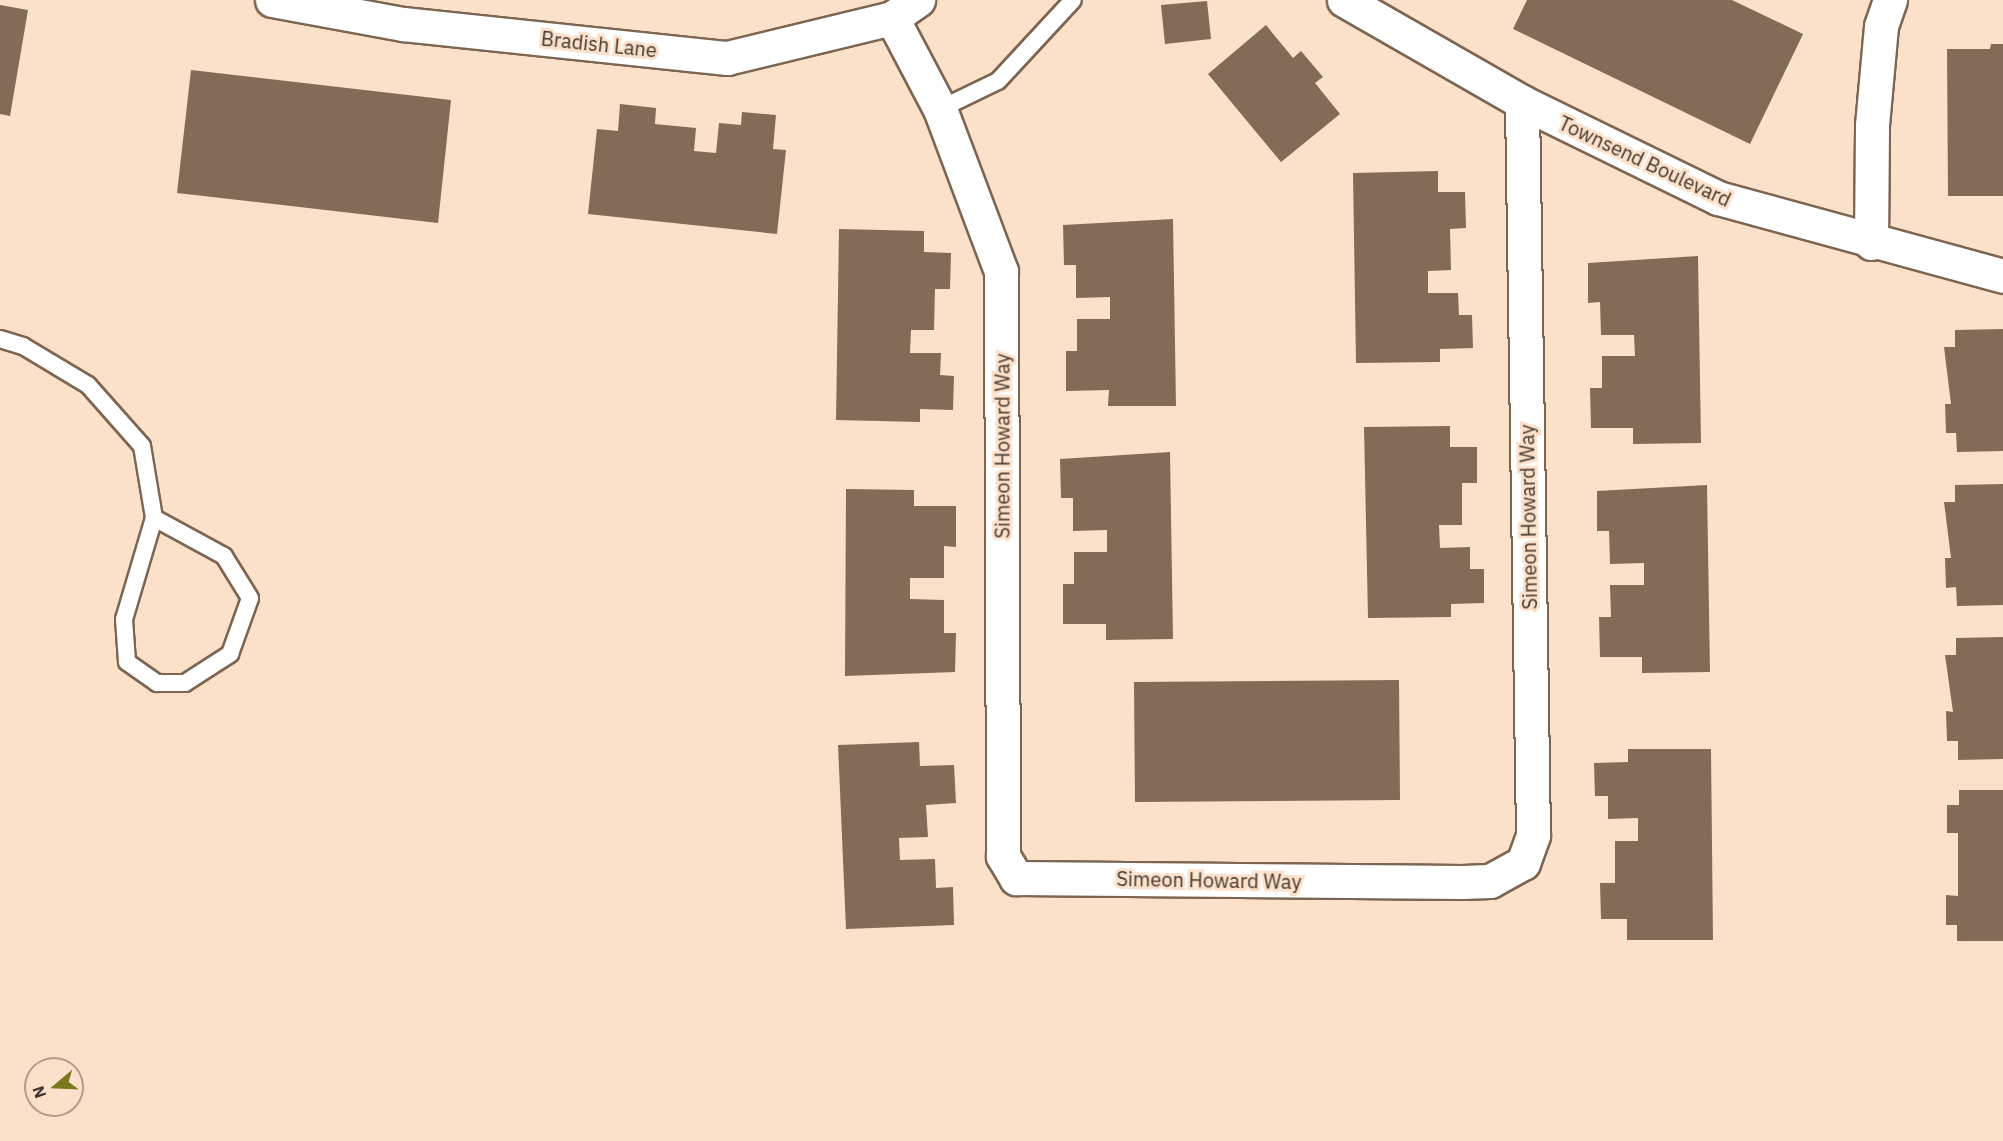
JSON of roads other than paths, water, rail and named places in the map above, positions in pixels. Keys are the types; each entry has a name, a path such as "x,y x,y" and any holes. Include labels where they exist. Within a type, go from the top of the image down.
{"street":[{"name":"Bradish Lane","path":"272,0 403,24 728,58 905,9"},
{"name":"Townsend Boulevard","path":"1344,0 1522,102 1718,198 1871,243 2003,276"},
{"path":"1871,243 1872,125 1881,26 1890,0"},
{"name":"Simeon Howard Way","path":"905,9 1001,271 1006,869 1016,878 1462,882 1490,881 1523,863 1533,835 1522,102"}],"lane":[{"path":"940,109 998,81 1073,0"},
{"path":"0,339 23,346 88,385 142,446 154,518 124,619 127,662 158,683 185,683 230,654 250,598 224,556 154,518"}]}
